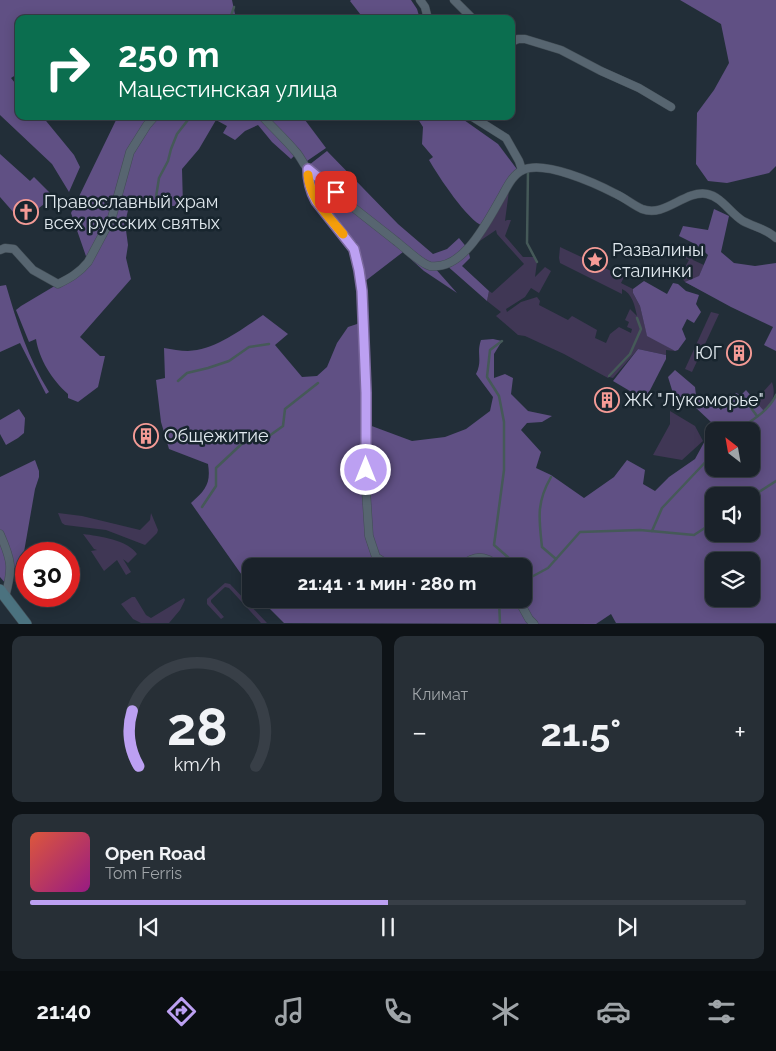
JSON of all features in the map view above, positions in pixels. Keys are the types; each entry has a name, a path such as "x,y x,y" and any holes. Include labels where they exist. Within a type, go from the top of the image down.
{"main road":[{"path":"3,594 26,624"}],"street":[{"path":"420,0 425,7 427,15"},
{"path":"454,0 469,15"},
{"path":"515,40 525,39 561,50 638,88 670,107"},
{"path":"0,250 5,248 14,249 33,270 58,284 73,277 88,262 112,218 130,152 151,120"},
{"path":"266,120 297,153 308,169 429,266 455,261 468,249 514,176 522,170 532,167 541,167 584,179 617,194 643,209 654,211 693,195 706,194 717,198 743,221 764,229 776,238"},
{"path":"477,120 506,138 522,170"},
{"path":"308,169 309,186 316,201 354,249 359,270 362,291 366,393 366,490 369,536 378,558"},
{"path":"0,534 8,552 11,572 3,594"},
{"path":"523,608 534,624"}],"shaded area":[{"path":"0,0 232,0 235,15 15,15 15,76 11,78 15,83 15,120 45,120 74,155 80,167 69,192 52,164 0,115"},
{"path":"411,0 419,15 361,15 350,1"},
{"path":"680,0 776,0 776,166 769,173 727,183 708,181 696,164 697,113 714,90 729,63 721,24"},
{"path":"116,120 216,120 199,149 182,169 183,206 129,206 125,223 128,245 126,258 131,279 80,337 100,356 105,356 98,387 78,402 68,398 68,394 52,376 43,362 36,339 29,342 16,310 58,284 88,262 71,213"},
{"path":"216,120 305,120 326,148 307,161 297,153 291,159 272,142 258,125 245,131 235,140 223,133 227,126"},
{"path":"419,120 464,120 498,144 519,172 483,226 469,216 433,167 429,160 433,157 422,144 423,127"},
{"path":"327,151 398,224 433,254 447,249 459,238 468,249 470,258 462,266 489,291 487,301 445,264 433,266 457,293 424,271 403,252 364,282 357,243 309,186 314,180 321,180 309,165"},
{"path":"0,154 30,181 34,177 51,194 38,211 32,214 26,206 14,213 0,197"},
{"path":"510,183 505,221 511,220 505,236 523,257 534,257 537,262 535,277 545,267 551,271 539,293 531,288 525,297 506,309 507,312 521,302 537,297 540,301 539,305 568,320 572,316 597,330 595,338 606,343 610,334 619,327 631,333 632,329 627,327 629,322 625,320 630,309 637,316 631,297 622,289 622,294 560,263 560,247 624,277 621,283 633,289 633,293 640,306 647,335 675,351 666,350 666,355 638,349 613,378 608,378 564,354 525,336 518,335 496,316 501,312 487,301 489,291 492,293 524,264 497,234 496,230 468,249"},
{"path":"714,209 729,216 721,252 734,263 755,266 776,263 776,351 764,345 773,327 685,282 699,276 708,255 697,245 679,236 683,226 708,230"},
{"path":"689,254 693,260 704,265 699,276 714,297 685,282 680,276 689,260 685,258"},
{"path":"644,281 667,294 673,283 678,284 686,291 699,295 696,304 701,312 694,323 687,319 682,329 686,339 678,350 675,351 647,336 640,306 633,293 633,289"},
{"path":"6,285 24,340 49,392 46,394 20,343 0,352 0,286"},
{"path":"711,312 719,314 692,372 685,369"},
{"path":"263,315 288,334 275,345 302,377 317,376 327,367 337,343 348,327 357,324 366,317 369,425 412,441 445,437 466,429 490,411 493,397 476,374 479,365 479,349 481,340 493,339 502,341 494,354 494,378 505,374 513,378 511,394 528,411 552,416 542,422 527,423 521,430 541,452 536,468 551,475 584,498 614,477 627,460 645,470 643,484 655,491 669,477 695,459 705,441 705,478 760,478 760,422 711,422 694,406 676,403 668,377 675,370 695,387 696,395 704,403 708,399 721,410 736,393 741,395 746,390 764,411 773,401 776,393 776,623 616,623 611,614 596,624 284,623 269,608 532,608 532,558 242,558 242,575 191,503 206,486 209,476 208,464 169,449 161,422 156,380 165,378 164,348 188,351 198,350 218,343 237,333"},
{"path":"638,349 666,355 666,359 645,400 613,381"},
{"path":"772,382 773,398 764,412 754,398"},
{"path":"19,409 25,418 24,433 6,445 0,434 0,420"},
{"path":"670,411 695,426 703,441 682,460 653,455 670,424"},
{"path":"35,460 39,471 26,542 15,542 15,567 9,572 6,584 0,577 0,477"},
{"path":"58,513 82,516 140,530 150,520 151,513 158,530 145,545 106,530 65,525 62,523"},
{"path":"83,534 120,542 133,549 137,554 128,563 123,559 131,572 126,575 117,560 104,571 91,551 97,550 94,549"},
{"path":"225,583 230,584 242,597 242,602 229,588 225,587 211,600 224,617 221,619 207,604 207,599"},
{"path":"135,597 146,615 151,618 184,598 185,600 180,610 169,623 141,623 133,619 121,604"},
{"path":"247,608 253,608 267,623 261,623"}],"waterway":[{"path":"231,15 234,7"},
{"path":"156,197 159,178 168,161 177,134 188,120"},
{"path":"528,170 527,243 537,262"},
{"path":"609,376 630,354 641,329 637,318"},
{"path":"502,341 490,350 487,377 499,396 504,422 504,470 494,545 509,558"},
{"path":"178,381 187,373 229,361 249,347 269,344"},
{"path":"202,507 216,486 216,468 248,438 262,441 283,426 285,409 318,383"},
{"path":"750,422 764,411 776,395"},
{"path":"743,397 757,416"},
{"path":"652,531 662,508 705,463"},
{"path":"551,477 541,503 540,528 542,547 556,559"},
{"path":"760,491 776,481"},
{"path":"532,577 548,568 580,532 640,530 694,535 705,528"},
{"path":"499,608 500,624"}],"slow traffic":[{"path":"308,175 309,186 316,201 343,234"}],"place":[{"name":"Православный храм всех русских святых","path":"26,212"},
{"name":"Развалины сталинки","path":"595,260"},
{"name":"ЮГ","path":"739,353"},
{"name":"ЖК \"Лукоморье\"","path":"607,400"},
{"name":"Общежитие","path":"146,436"}],"route":[{"path":"336,192 308,169 309,186 316,201 350,242 354,249 359,270 362,291 366,393 366,470"}]}
